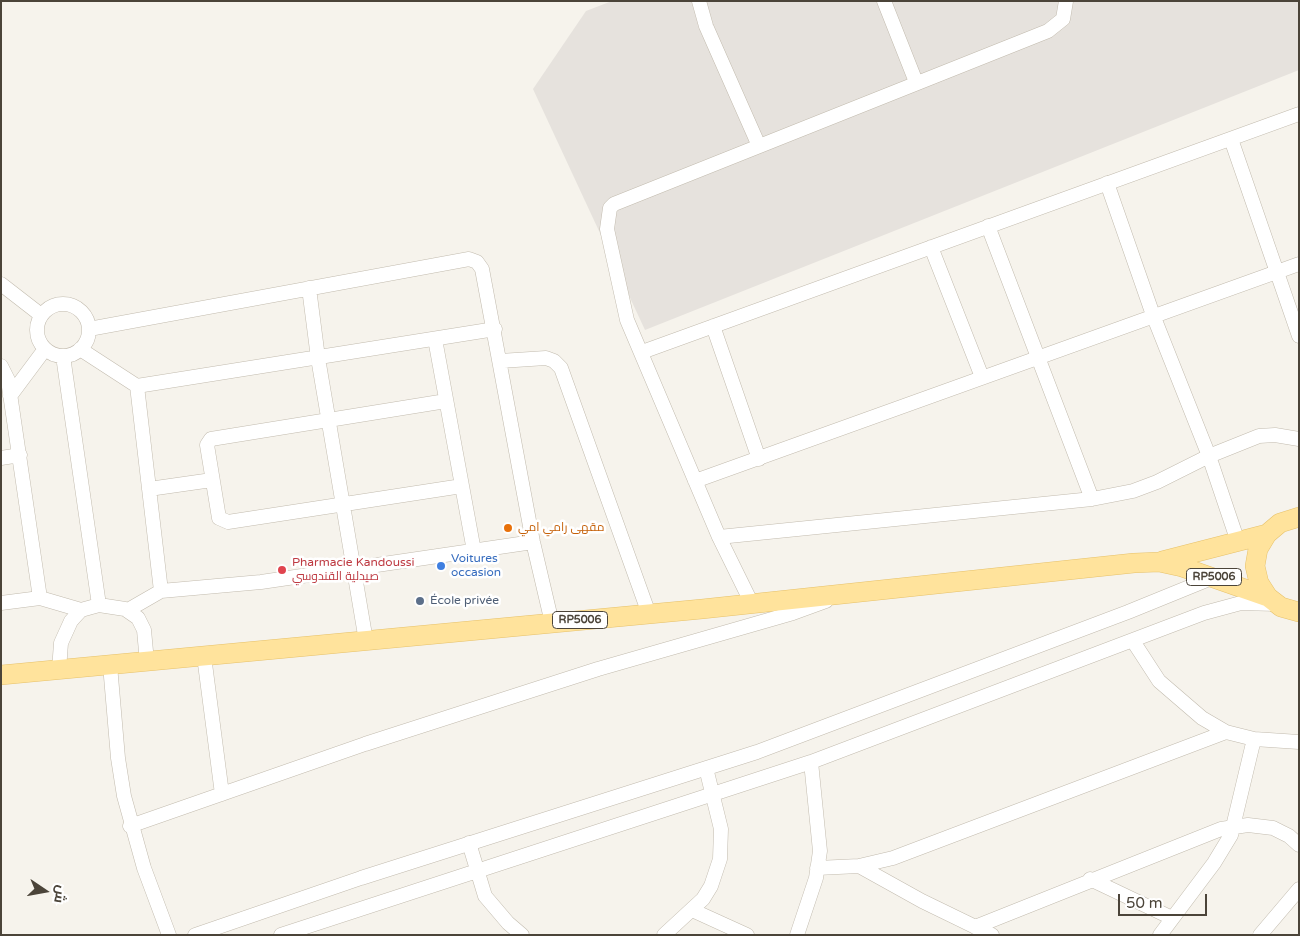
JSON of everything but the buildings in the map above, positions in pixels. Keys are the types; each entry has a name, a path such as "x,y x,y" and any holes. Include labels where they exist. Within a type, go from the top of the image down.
{"main road":[{"name":"RP5006","path":"1272,601 1259,582 1255,566 1258,549 1267,534 1280,523 1299,517"},
{"name":"RP5006","path":"1,675 650,614 1107,565 1159,562 1267,534"},
{"name":"RP5006","path":"1159,562 1214,577 1298,612"}],"street":[{"path":"699,1 703,20 759,146"},
{"path":"884,1 916,82"},
{"path":"752,604 719,537 623,306 607,229 610,208 614,204 916,82 1048,31 1063,20 1066,1"},
{"path":"642,352 1299,114"},
{"path":"1231,139 1276,273 1298,329"},
{"path":"1107,183 1153,315 1209,456 1238,542"},
{"path":"988,226 1092,499"},
{"path":"931,247 982,377"},
{"path":"89,329 473,260 482,269 495,329 533,542 552,623"},
{"path":"695,481 1299,264"},
{"path":"1,284 41,315"},
{"path":"309,288 328,421 366,641"},
{"path":"55,305 71,305 84,316 89,329 87,340 80,349 63,356 45,349 38,340 37,332 41,315 55,305"},
{"path":"713,326 759,459"},
{"path":"80,349 137,386 495,329"},
{"path":"435,339 474,551"},
{"path":"10,396 45,349"},
{"path":"63,356 99,605"},
{"path":"500,361 546,358 554,361 561,368 567,380 650,614"},
{"path":"1,366 8,380 40,598"},
{"path":"137,386 161,591"},
{"path":"446,401 211,439 207,444 219,518 225,522 462,486"},
{"path":"719,537 1092,499 1133,491 1157,482 1209,456 1258,436 1275,435 1299,439"},
{"path":"1,458 20,455"},
{"path":"149,489 212,480"},
{"path":"128,610 161,591 261,582 533,542"},
{"path":"195,935 469,843 706,768 840,722 1214,577"},
{"path":"130,826 402,732 598,670 793,613 844,594"},
{"path":"1,603 40,598 82,610"},
{"path":"281,935 811,762 1227,606 1272,601"},
{"path":"59,670 60,651 71,621 82,610 99,605 128,610 138,618 144,630 147,662"},
{"path":"1134,641 1148,667 1172,694 1202,718 1226,732 1254,739 1299,742"},
{"path":"204,656 222,794"},
{"path":"110,665 118,758 130,826 169,935"},
{"path":"817,868 859,866 893,858 1226,732"},
{"path":"1160,935 1224,848 1234,826 1254,739"},
{"path":"797,935 809,903 817,868 819,830 811,762"},
{"path":"664,935 703,899 711,886 720,859 721,829 706,768"},
{"path":"974,927 1203,835 1234,826 1273,828 1289,836 1299,846"},
{"path":"469,843 485,896 508,923 522,935"},
{"path":"859,866 901,891 992,935"},
{"path":"1090,879 1172,918"},
{"path":"1260,935 1299,889"},
{"path":"692,910 747,935"}],"shaded area":[{"path":"612,1 1299,1 1299,70 645,330 533,89 586,11"}],"place":[{"name":"مقهى رامي امي","path":"508,528"},
{"name":"Voitures occasion","path":"441,566"},
{"name":"Pharmacie Kandoussi صيدلية القندوسي","path":"282,570"},
{"name":"École privée","path":"420,601"}]}
